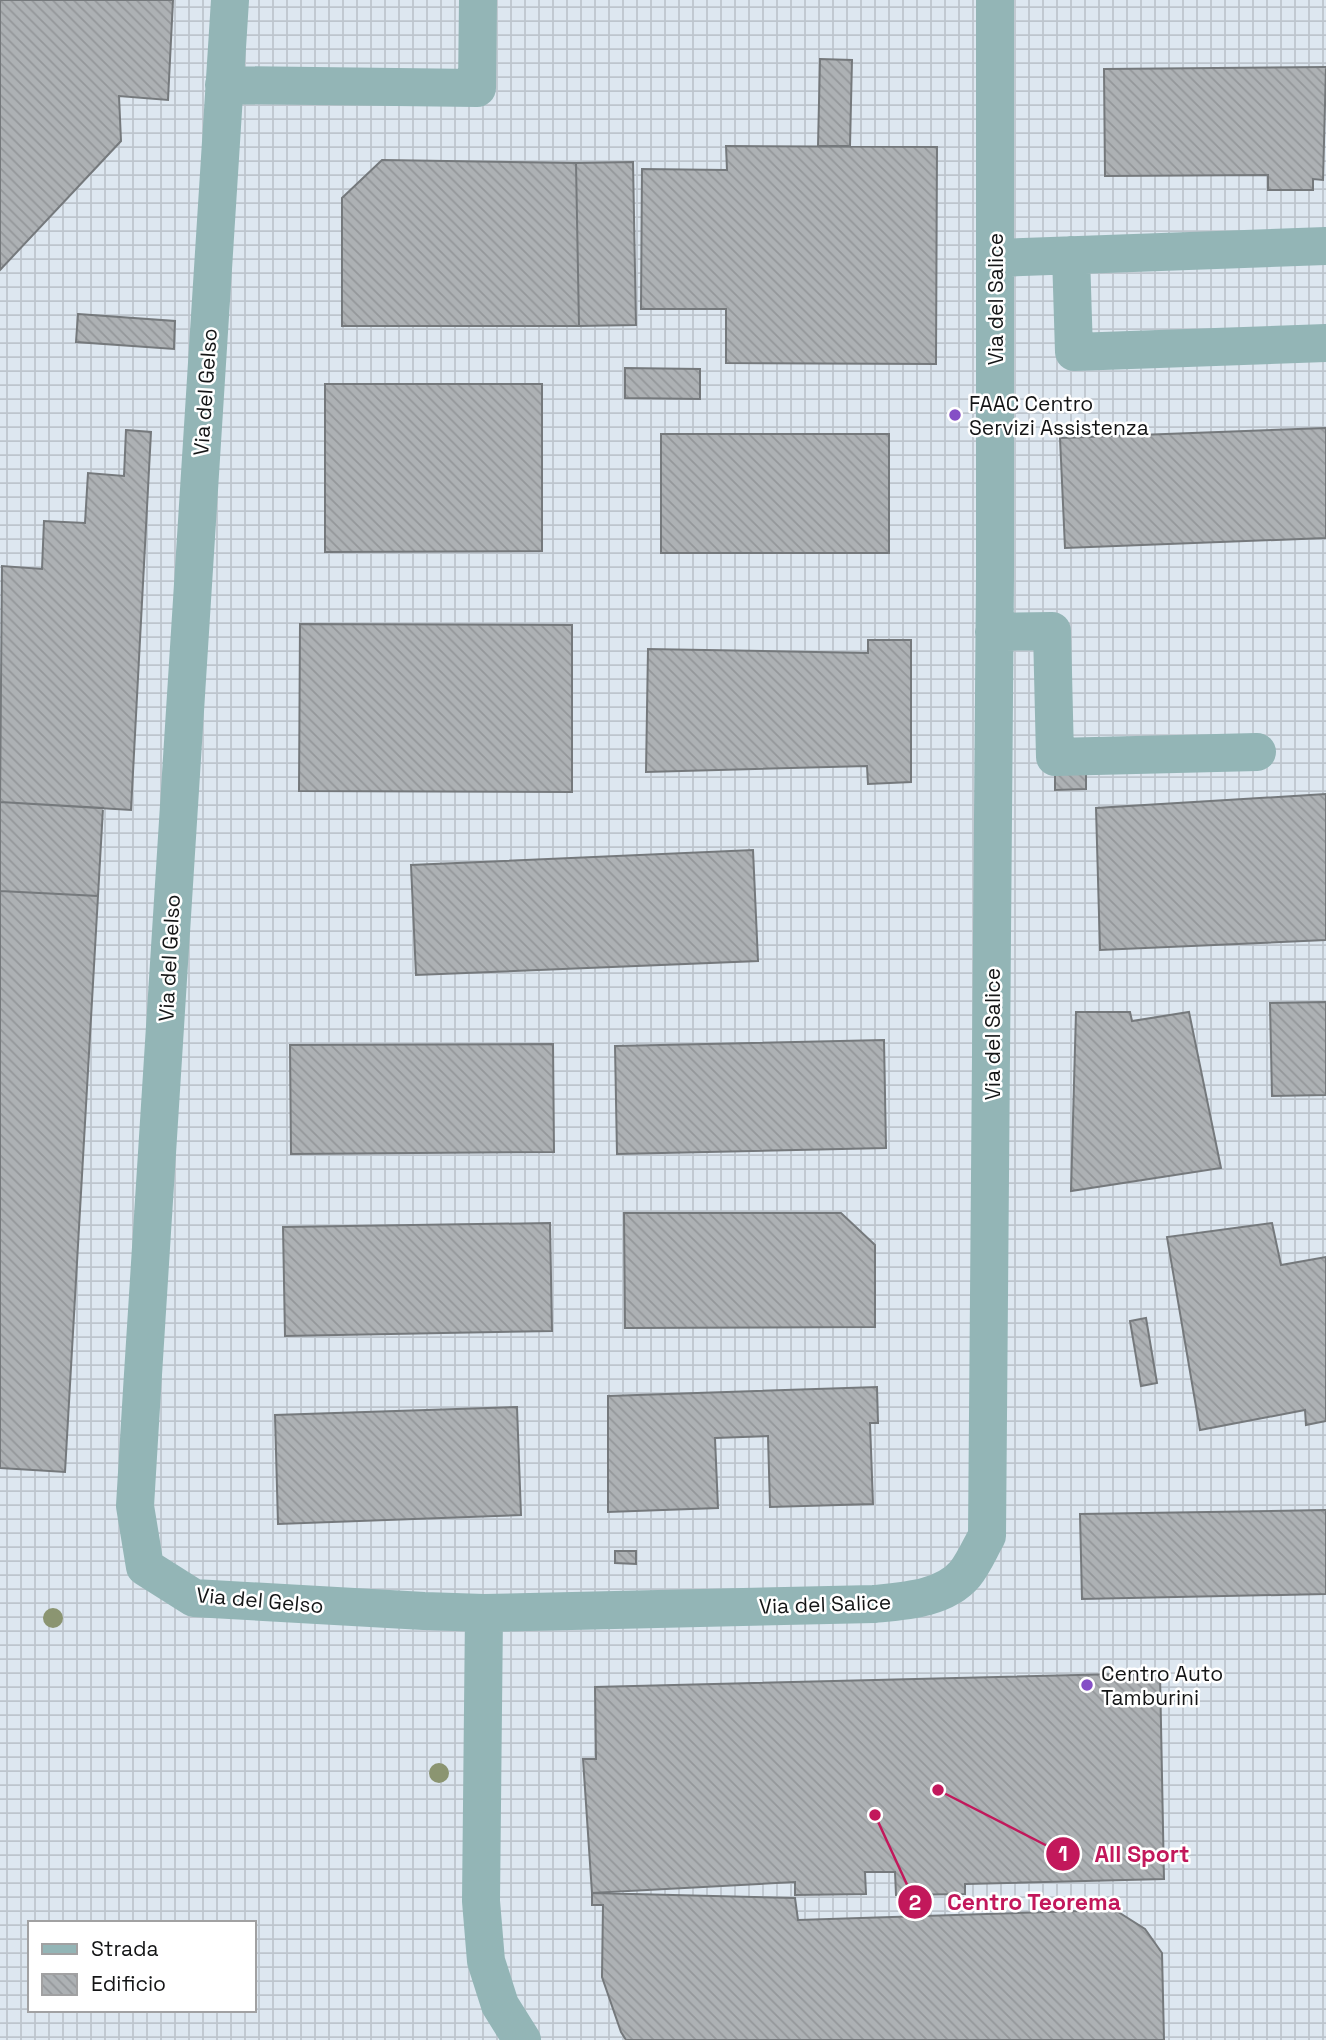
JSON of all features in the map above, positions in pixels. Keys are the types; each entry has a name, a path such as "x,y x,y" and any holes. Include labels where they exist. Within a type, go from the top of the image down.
{"street":[{"name":"Via del Gelso","path":"230,0 135,1506 145,1567 194,1598 484,1613"},
{"path":"224,85 477,88 478,0"},
{"name":"Via del Salice","path":"484,1613 908,1601 945,1590 964,1574 987,1536 995,632 995,0"},
{"path":"995,258 1326,246"},
{"path":"1071,255 1074,352 1326,343"},
{"path":"995,632 1063,630 1055,757 1257,752"},
{"path":"484,1613 481,1901 486,1961 500,2005 522,2040"}],"shaded area":[{"path":"0,0 1326,0 1326,2040 0,2040"}],"building":[{"path":"0,0 173,0 168,100 119,96 121,141 0,270"},
{"path":"820,59 852,60 850,146 818,146"},
{"path":"1326,67 1323,180 1313,179 1313,190 1268,190 1268,175 1105,176 1104,69"},
{"path":"726,146 937,147 936,364 726,363 726,309 641,309 642,169 727,170"},
{"path":"382,160 576,163 579,326 342,326 342,198"},
{"path":"633,162 636,325 579,326 576,163"},
{"path":"78,314 175,321 174,349 76,342"},
{"path":"625,368 700,369 700,399 625,398"},
{"path":"325,384 542,384 542,551 325,552"},
{"path":"1326,428 1326,538 1065,548 1060,438"},
{"path":"126,430 151,432 131,810 0,802 2,566 42,569 44,521 85,523 88,473 124,476"},
{"path":"661,434 889,434 889,553 661,553"},
{"path":"300,624 572,625 572,792 299,791"},
{"path":"868,640 911,640 911,782 868,784 867,766 646,772 648,649 868,653"},
{"path":"1086,772 1086,789 1055,790 1055,773"},
{"path":"1326,794 1326,940 1100,950 1096,808"},
{"path":"0,802 103,808 98,896 0,891"},
{"path":"753,850 758,961 416,975 411,865"},
{"path":"0,891 98,896 65,1472 0,1468"},
{"path":"1326,1002 1326,1095 1272,1096 1270,1003"},
{"path":"1076,1012 1130,1012 1132,1021 1189,1012 1221,1168 1071,1191"},
{"path":"884,1040 886,1148 617,1154 615,1046"},
{"path":"553,1044 554,1152 291,1154 290,1045"},
{"path":"624,1213 841,1213 875,1245 875,1327 625,1328"},
{"path":"550,1223 552,1331 285,1336 283,1227"},
{"path":"1272,1223 1281,1265 1326,1257 1326,1421 1306,1425 1305,1410 1200,1430 1167,1237"},
{"path":"1146,1318 1157,1383 1141,1386 1130,1321"},
{"path":"877,1387 878,1423 870,1423 873,1504 770,1507 768,1436 715,1438 718,1508 608,1512 608,1396"},
{"path":"517,1407 521,1515 278,1524 275,1415"},
{"path":"1326,1510 1326,1594 1082,1599 1080,1514"},
{"path":"615,1551 636,1551 636,1564 615,1563"},
{"path":"1160,1673 1164,1879 965,1884 965,1894 896,1895 895,1872 865,1872 866,1894 795,1895 795,1882 592,1893 583,1759 596,1759 595,1687"},
{"path":"592,1893 795,1898 798,1920 1115,1910 1145,1929 1162,1953 1164,2040 626,2040 602,1977 603,1905 592,1905"}],"place":[{"name":"FAAC Centro Servizi Assistenza","path":"955,415"},
{"name":"Centro Auto Tamburini","path":"1087,1685"},
{"name":"All Sport","path":"938,1790"},
{"name":"Centro Teorema","path":"875,1815"}]}
